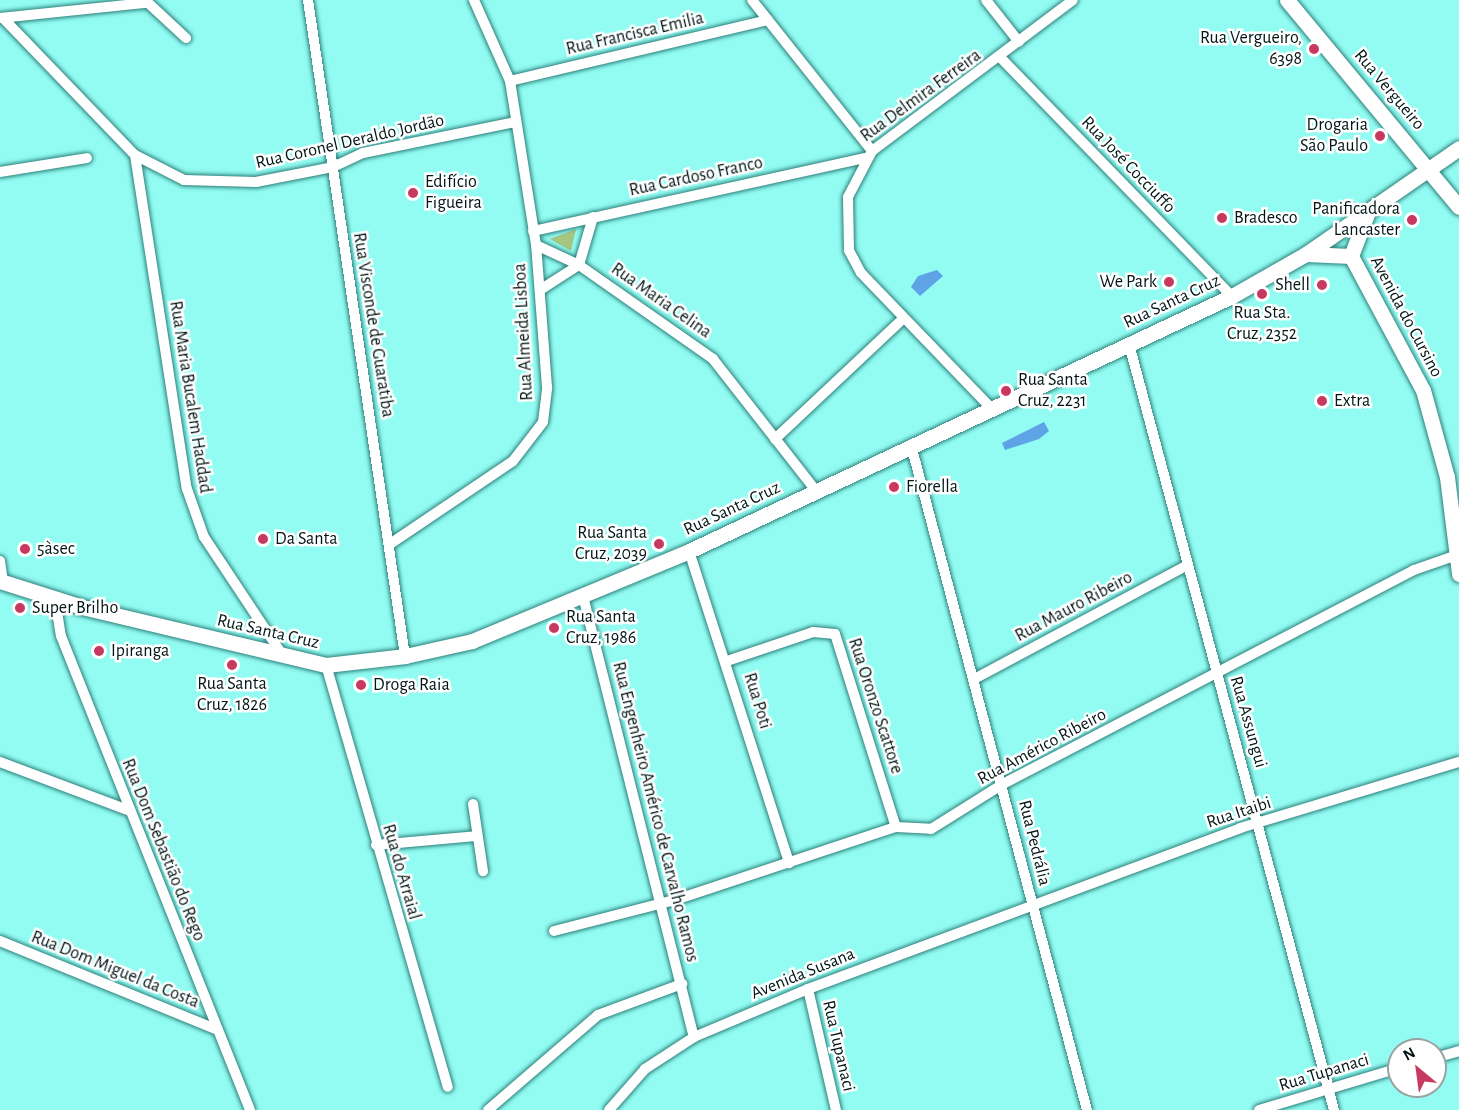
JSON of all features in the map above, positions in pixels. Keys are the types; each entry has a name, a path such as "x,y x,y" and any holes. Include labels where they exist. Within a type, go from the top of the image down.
{"main road":[{"name":"Rua Vergueiro","path":"1287,0 1459,207"},
{"name":"Rua Santa Cruz","path":"1,581 55,599 283,656 326,664 405,656 472,640 689,551 1232,296 1306,254 1459,148"},
{"path":"1306,254 1351,256 1370,211"},
{"name":"Avenida do Cursino","path":"1351,256 1423,390 1447,477 1459,574"}],"street":[{"name":"Rua Visconde de Guaratiba","path":"308,0 405,656"},
{"name":"Rua Almeida Lisboa","path":"390,544 513,461 534,440 543,422 547,387 536,245 510,81 474,0"},
{"path":"752,0 868,154"},
{"path":"986,0 1019,42"},
{"name":"Rua Delmira Ferreira","path":"993,410 903,320 861,273 849,250 848,197 868,154 1001,58 1072,0"},
{"path":"2,18 145,1 186,38"},
{"name":"Rua Coronel Deraldo Jordão","path":"2,18 135,155 184,180 210,184 256,182 333,167 363,153 516,122"},
{"name":"Rua Francisca Emilia","path":"510,81 768,20"},
{"name":"Rua José Cocciuffo","path":"1001,58 1232,296"},
{"name":"Rua Cardoso Franco","path":"533,231 868,154"},
{"name":"Rua Maria Bucalem Haddad","path":"135,155 187,489 204,537 283,656"},
{"path":"0,172 87,158"},
{"path":"540,290 579,265 593,217"},
{"name":"Rua Maria Celina","path":"536,245 579,265 713,359 816,491"},
{"path":"776,440 903,320"},
{"name":"Rua Assungui","path":"1129,344 1217,675 1259,822 1334,1110"},
{"name":"Rua Pedrália","path":"911,445 976,678 1087,1110"},
{"name":"Rua Poti","path":"689,551 727,662 789,863"},
{"name":"Rua Américo Ribeiro","path":"554,931 662,902 896,827 931,830 1003,784 1217,675 1414,570 1457,555"},
{"path":"0,561 1,581"},
{"name":"Rua Mauro Ribeiro","path":"976,678 1188,565"},
{"name":"Rua Engenheiro Américo de Carvalho Ramos","path":"584,596 694,1037"},
{"name":"Rua Dom Sebastião do Rego","path":"55,599 61,636 128,810 250,1110"},
{"name":"Rua Oronzo Scattore","path":"727,662 813,632 835,634 896,827"},
{"name":"Rua do Arraial","path":"326,664 376,846 448,1087"},
{"path":"0,762 128,810"},
{"name":"Rua Itaibi","path":"1032,903 1259,822 1459,762"},
{"path":"473,804 476,836 483,870"},
{"path":"376,846 476,836"},
{"name":"Avenida Susana","path":"609,1110 645,1069 694,1037 808,989 1032,903"},
{"name":"Rua Dom Miguel da Costa","path":"0,941 218,1030"},
{"path":"488,1110 598,1014 682,984"},
{"name":"Rua Tupanaci","path":"808,989 836,1110"},
{"name":"Rua Tupanaci","path":"1259,1110 1387,1071"}],"green space":[{"path":"576,229 571,251 550,239"}],"water":[{"path":"937,270 943,276 920,296 911,287 918,276"},
{"path":"1044,422 1049,431 1039,439 1005,450 1002,443"}],"place":[{"name":"Rua Vergueiro, 6398","path":"1314,49"},
{"name":"Drogaria São Paulo","path":"1380,136"},
{"name":"Edifício Figueira","path":"413,193"},
{"name":"Bradesco","path":"1222,218"},
{"name":"Panificadora Lancaster","path":"1412,220"},
{"name":"We Park","path":"1169,282"},
{"name":"Shell","path":"1322,285"},
{"name":"Rua Sta. Cruz, 2352","path":"1262,294"},
{"name":"Rua Santa Cruz, 2231","path":"1006,391"},
{"name":"Extra","path":"1322,401"},
{"name":"Fiorella","path":"894,487"},
{"name":"Da Santa","path":"263,539"},
{"name":"Rua Santa Cruz, 2039","path":"659,544"},
{"name":"5àsec","path":"25,549"},
{"name":"Super Brilho","path":"20,608"},
{"name":"Rua Santa Cruz, 1986","path":"554,628"},
{"name":"Ipiranga","path":"99,651"},
{"name":"Rua Santa Cruz, 1826","path":"232,665"},
{"name":"Droga Raia","path":"361,685"}]}
